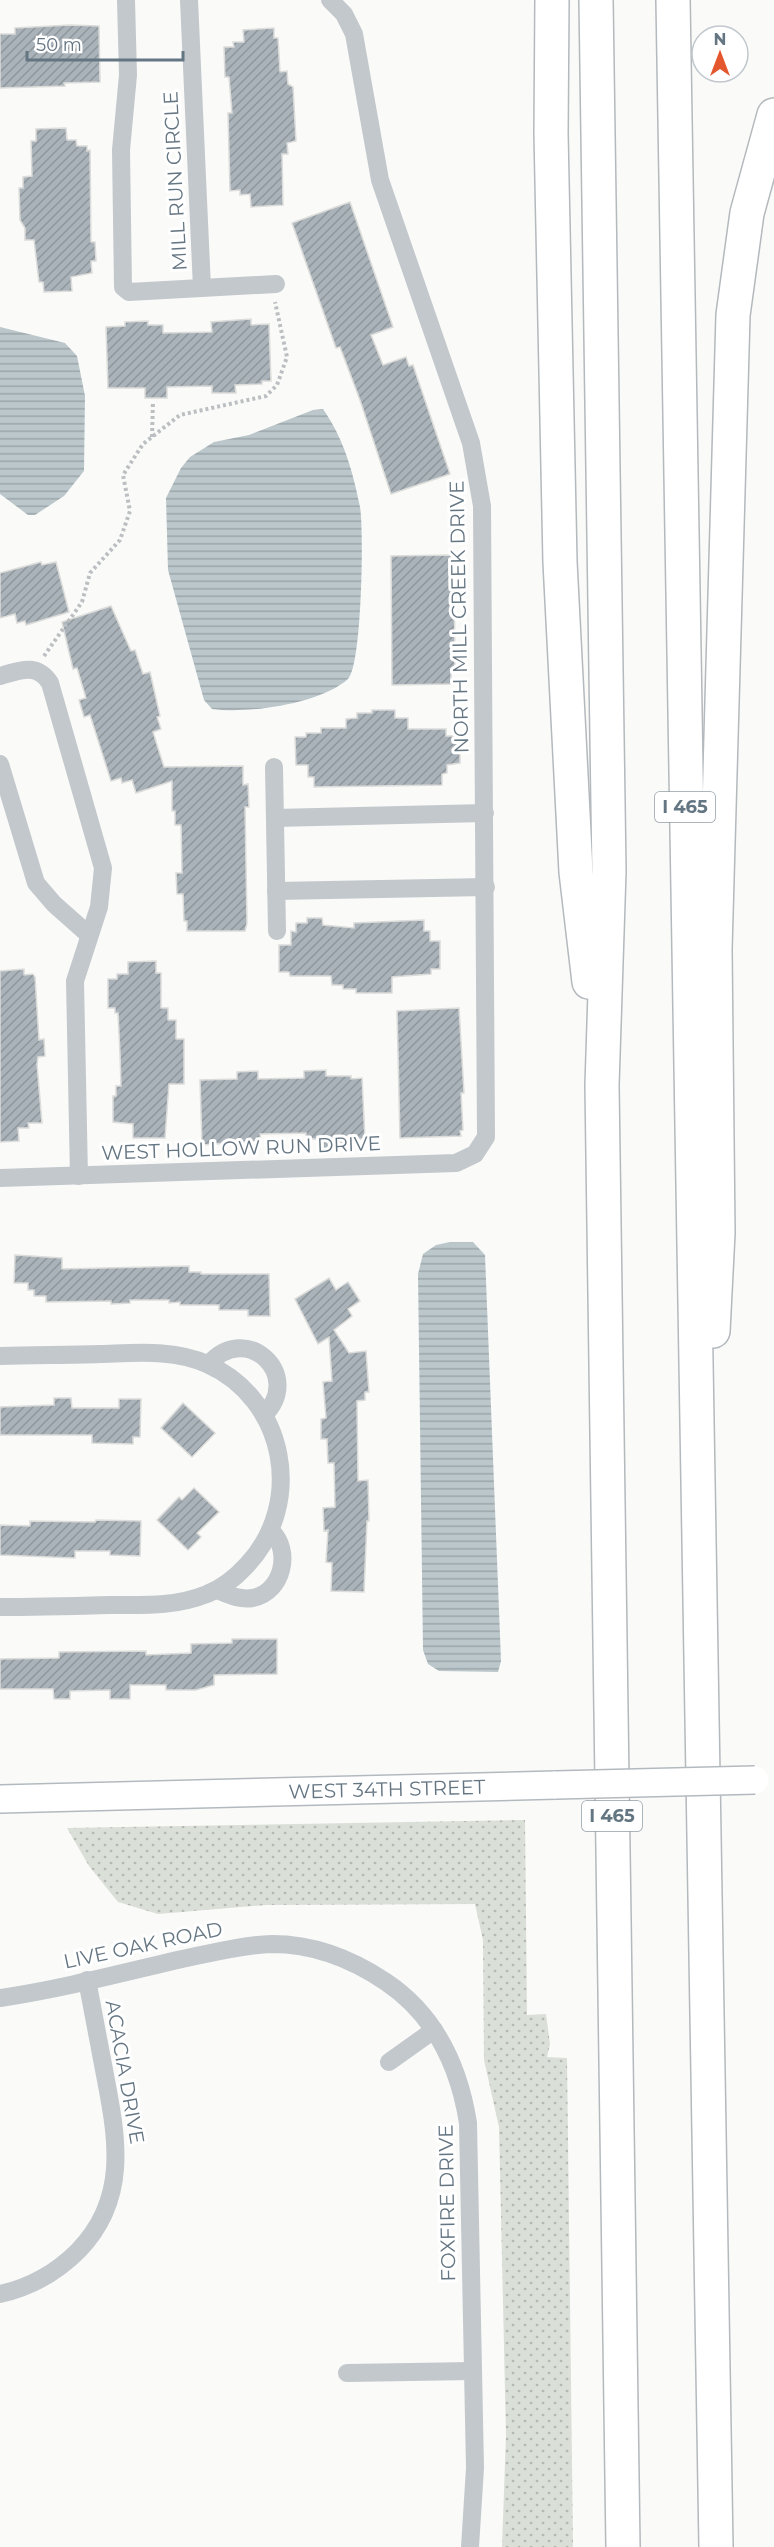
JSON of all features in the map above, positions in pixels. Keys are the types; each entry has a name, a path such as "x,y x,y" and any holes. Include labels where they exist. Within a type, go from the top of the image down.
{"highway":[{"path":"535,0 551,133"},
{"path":"552,0 551,133 560,562 576,872 602,1085"},
{"name":"I 465","path":"596,0 609,871 602,1085 623,2547"},
{"name":"I 465","path":"673,0 691,1225 701,1614 716,2547"},
{"path":"701,1614 718,1233 715,949 733,315 747,213 774,115"}],"street":[{"name":"MILL RUN CIRCLE","path":"126,0 128,75 121,150 123,287 129,292 276,284"},
{"name":"MILL RUN CIRCLE","path":"189,0 202,288"},
{"name":"NORTH MILL CREEK DRIVE","path":"330,0 344,14 354,34 380,180 471,443 478,470 482,506 488,1128 479,1149"},
{"path":"0,676 24,669 35,669 43,673 50,683 103,868 102,896 76,976 74,991 79,1176"},
{"path":"0,764 36,883 54,904 89,935"},
{"path":"274,766 277,931"},
{"path":"275,818 485,813"},
{"path":"276,891 486,887"},
{"name":"WEST HOLLOW RUN DRIVE","path":"0,1178 456,1163 469,1159 479,1149"},
{"path":"209,1364 220,1353 232,1349 255,1351 268,1360 276,1374 277,1387 273,1402 264,1415"},
{"path":"0,1356 163,1353 192,1358 209,1364 250,1394 264,1415 275,1437 282,1476 279,1506 271,1531 254,1558 240,1573 217,1590 169,1605 0,1607"},
{"path":"217,1590 235,1598 254,1598 270,1588 279,1576 283,1557 280,1541 271,1531"},
{"name":"WEST 34TH STREET","path":"0,1799 764,1780"},
{"name":"LIVE OAK ROAD","path":"0,1998 231,1949 269,1944 297,1946"},
{"name":"FOXFIRE DRIVE","path":"297,1946 344,1958 377,1975 415,2005 434,2030 456,2070 468,2123 474,2495 470,2547"},
{"name":"ACACIA DRIVE","path":"0,2294 31,2285 56,2271 71,2259 90,2237 112,2192 117,2164 116,2134 87,1980"},
{"path":"389,2062 434,2030"},
{"path":"347,2373 473,2371"}],"path":[{"path":"35,669 82,602 90,573 120,540 130,511 123,474 143,444 180,415 266,396 277,385 287,357 274,300 276,284"},
{"path":"152,437 153,401"}],"shaded area":[{"path":"0,327 65,343 77,356 85,396 84,471 64,496 35,515 28,515 0,494"},
{"path":"323,409 337,432 347,456 360,507 361,597 353,669 348,679 336,688 302,701 244,710 212,709 204,700 168,570 166,498 181,468 190,457 214,442 249,435 313,410"},
{"path":"450,1242 473,1242 485,1255 501,1661 498,1672 439,1671 428,1664 423,1650 418,1274 423,1254 436,1245"},
{"path":"525,1820 527,2015 546,2014 550,2044 547,2057 567,2058 573,2547 502,2547 506,2435 499,2127 484,2060 483,1940 475,1904 266,1905 158,1914 118,1902 89,1866 67,1828"}],"building":[{"path":"99,26 100,82 64,83 65,86 0,88 0,34 15,34 15,28"},
{"path":"274,28 274,38 278,38 280,72 287,71 288,84 293,87 296,141 287,143 288,154 282,154 283,205 251,207 250,194 240,195 240,190 230,191 228,113 232,113 229,77 225,77 224,47 234,47 233,42 244,42 243,30"},
{"path":"66,128 67,140 76,140 77,146 87,146 87,151 90,150 91,242 95,242 96,261 91,261 92,273 71,277 72,291 44,292 43,282 39,282 34,240 25,240 25,228 20,220 19,188 23,188 23,177 32,176 31,141 36,141 36,129"},
{"path":"350,202 393,327 371,335 383,365 406,357 409,366 413,365 450,474 391,494 360,400 340,347 336,348 292,223"},
{"path":"251,319 251,325 269,324 271,381 262,381 262,384 235,385 236,393 212,393 212,386 167,387 167,398 145,398 145,388 108,388 106,327 125,326 125,322 148,321 148,325 163,325 163,333 212,332 211,322"},
{"path":"451,555 451,558 454,558 455,673 451,673 451,684 392,685 391,556"},
{"path":"41,562 42,565 56,562 69,612 26,625 25,621 17,623 15,614 0,618 0,573"},
{"path":"111,606 131,651 135,650 143,674 150,672 161,729 153,732 164,767 243,766 243,785 248,784 249,807 245,807 247,923 245,931 187,931 187,921 184,921 183,894 177,894 176,873 182,873 181,825 175,825 175,811 172,811 172,781 136,793 132,780 122,783 121,778 111,781 90,715 84,717 79,700 86,698 77,668 73,669 62,622"},
{"path":"372,710 395,710 395,718 408,718 408,729 446,729 446,736 460,736 460,763 447,765 447,773 442,774 442,785 314,787 314,777 308,777 308,765 296,765 295,737 306,737 306,733 321,733 321,728 346,728 346,719 357,718 357,713 372,713"},
{"path":"307,918 322,918 323,925 354,928 354,923 424,920 424,931 430,931 430,941 440,941 440,969 431,969 431,974 392,977 392,993 356,993 356,989 343,989 343,985 332,985 331,976 290,976 289,972 279,972 279,945 291,945 291,931 296,932 296,923 307,923"},
{"path":"156,961 156,973 161,973 161,1008 168,1008 168,1020 176,1020 176,1039 184,1039 184,1084 169,1084 165,1138 133,1138 133,1124 113,1122 113,1096 116,1096 116,1086 121,1086 120,1053 118,1013 115,1013 115,1008 108,1008 108,979 117,979 117,974 128,974 128,962"},
{"path":"24,969 24,975 33,974 35,977 39,1040 44,1039 45,1056 38,1057 37,1064 42,1123 28,1123 29,1128 18,1128 19,1141 0,1142 0,971"},
{"path":"459,1008 464,1093 461,1093 463,1130 460,1131 461,1136 400,1138 397,1011"},
{"path":"326,1070 326,1076 362,1078 365,1139 353,1139 354,1148 323,1149 323,1139 306,1139 306,1133 260,1134 261,1141 202,1145 200,1080 237,1079 237,1072 258,1071 258,1079 304,1078 304,1071"},
{"path":"15,1255 62,1258 62,1269 189,1266 189,1272 201,1272 201,1274 269,1274 270,1316 248,1316 248,1310 219,1310 219,1305 180,1305 180,1302 169,1303 169,1300 130,1300 130,1303 111,1304 111,1301 46,1302 46,1296 34,1296 34,1290 28,1290 28,1283 14,1283"},
{"path":"329,1278 336,1290 348,1282 360,1301 348,1309 352,1316 334,1330 349,1353 366,1351 369,1392 365,1392 365,1400 357,1401 358,1481 368,1480 369,1521 367,1521 364,1592 331,1591 332,1563 326,1562 328,1530 324,1531 323,1508 335,1507 334,1463 328,1463 327,1439 321,1439 321,1419 326,1418 323,1382 332,1381 329,1337 318,1344 295,1299"},
{"path":"54,1398 71,1398 72,1408 119,1408 119,1399 141,1399 140,1437 133,1437 133,1444 92,1443 92,1435 0,1435 0,1407 54,1405"},
{"path":"183,1403 215,1433 192,1457 161,1428"},
{"path":"194,1488 219,1512 197,1533 201,1537 188,1550 157,1520 179,1497 182,1500"},
{"path":"96,1520 141,1521 140,1556 110,1555 110,1551 75,1551 75,1558 0,1555 0,1525 30,1526 30,1521 95,1522"},
{"path":"232,1639 277,1639 277,1674 214,1675 214,1685 196,1690 166,1690 166,1685 130,1685 130,1699 110,1699 110,1690 70,1691 70,1699 54,1699 53,1689 0,1689 0,1659 59,1658 59,1652 146,1651 146,1655 191,1653 191,1644 232,1643"}]}
